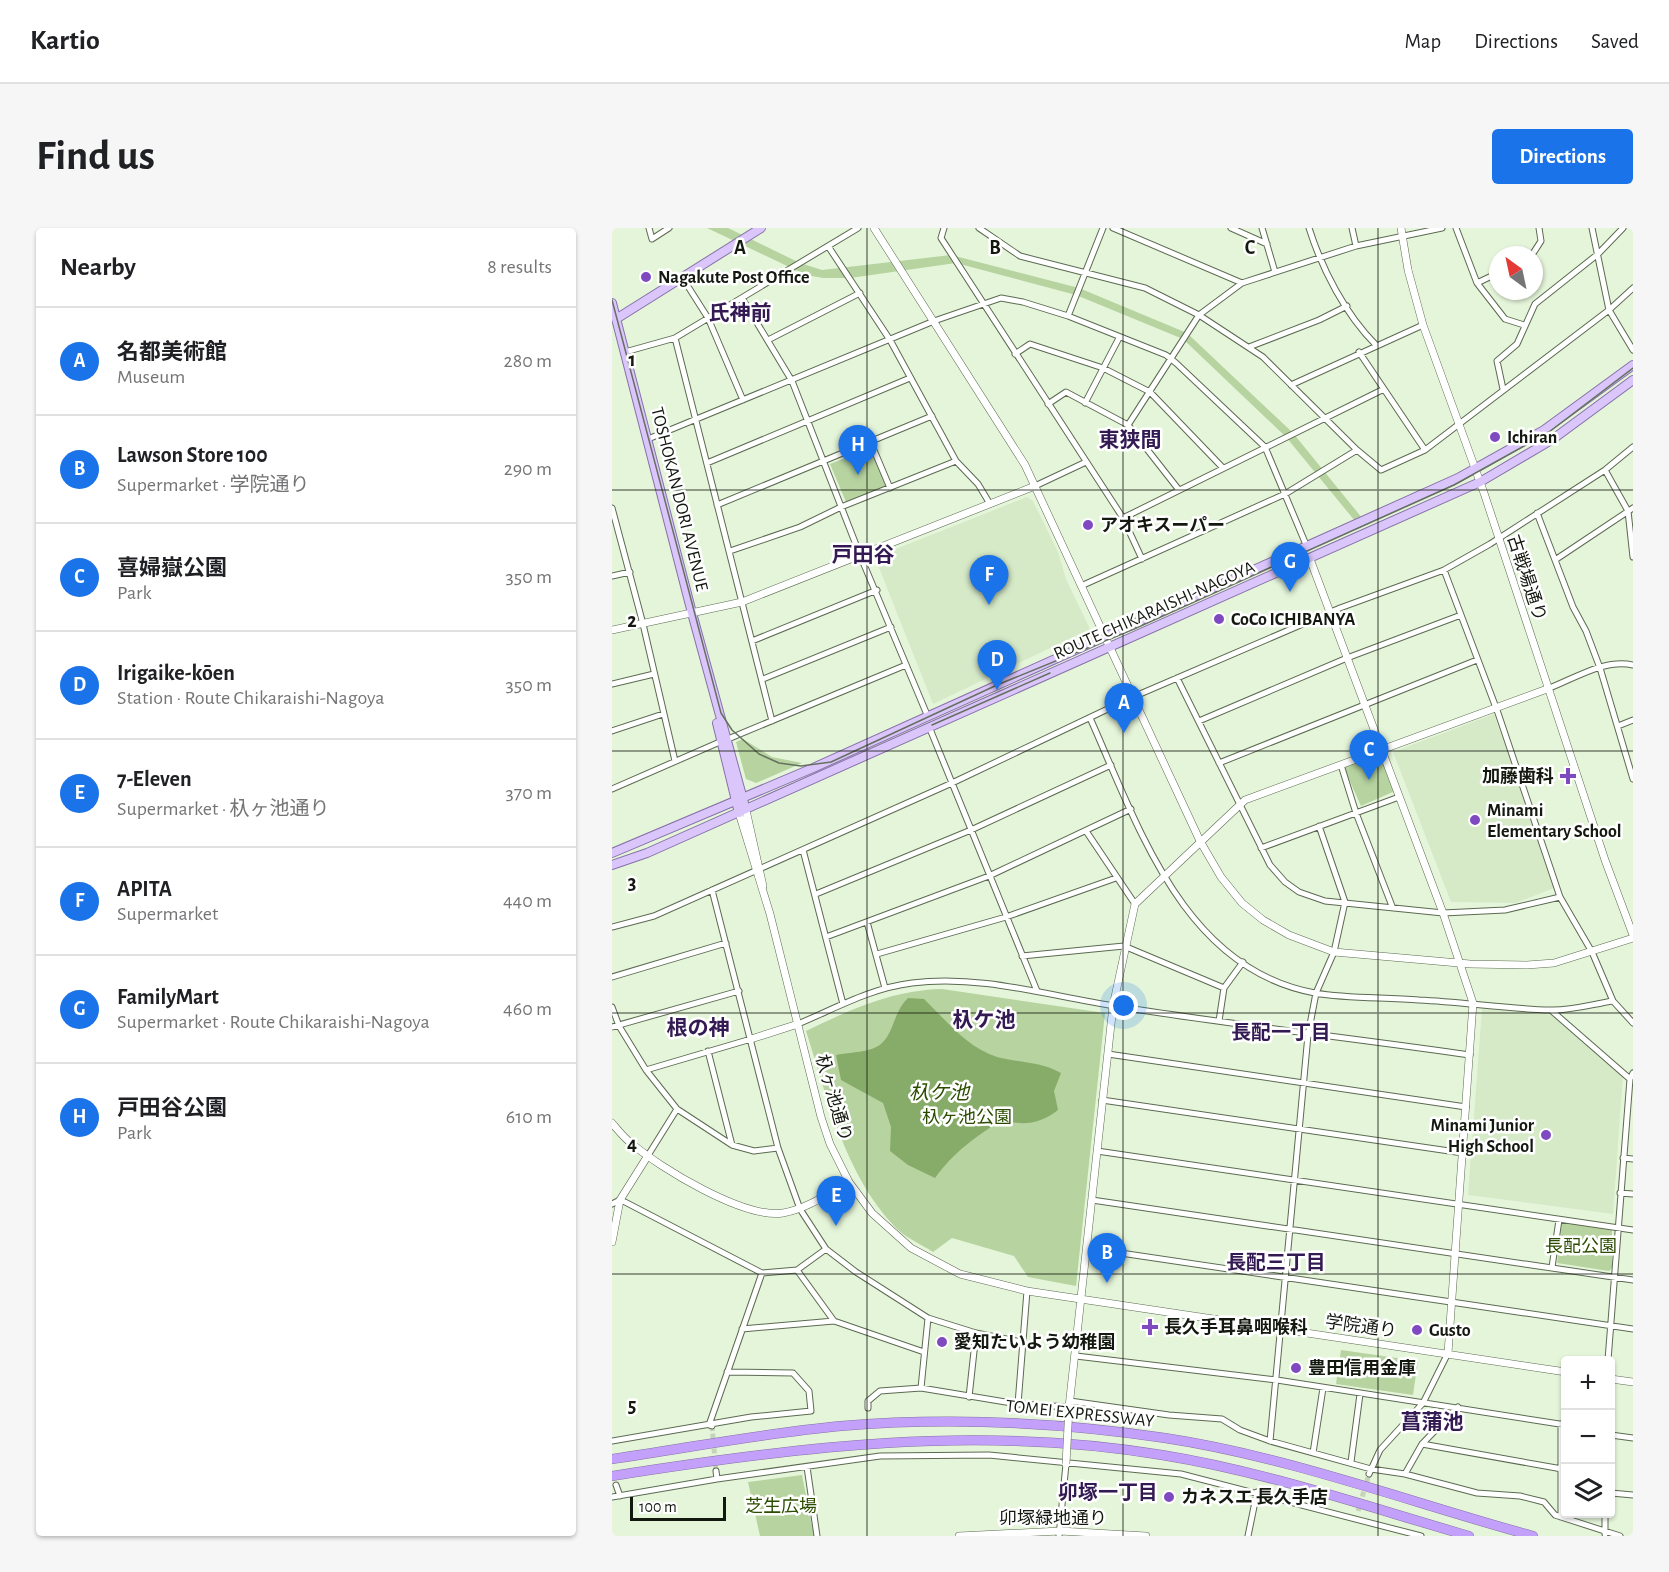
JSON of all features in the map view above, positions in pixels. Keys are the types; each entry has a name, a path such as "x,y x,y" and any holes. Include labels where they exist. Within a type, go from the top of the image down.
{"highway":[{"name":"TOMEI EXPRESSWAY","path":"612,1459 839,1426 958,1421 1056,1425 1167,1438 1227,1450 1343,1480 1533,1536"},
{"name":"TOMEI EXPRESSWAY","path":"614,1480 839,1444 958,1440 1050,1442 1152,1453 1218,1466 1336,1496 1469,1536"}],"main road":[{"path":"614,321 758,229"},
{"name":"TOSHOKAN DORI AVENUE","path":"612,303 614,321 625,352 648,439 742,811"},
{"name":"ROUTE CHIKARAISHI-NAGOYA","path":"612,853 928,717 1475,469 1544,430 1633,365"},
{"name":"ROUTE CHIKARAISHI-NAGOYA","path":"612,865 930,729 1480,482 1552,439 1633,380"}],"street":[{"path":"649,228 652,239 669,228"},
{"path":"625,352 675,338 858,228"},
{"path":"874,228 1007,434 1035,486 1200,841 1221,877 1242,903 1290,935 1334,952 1460,962 1554,963 1592,952 1633,936"},
{"path":"944,228 941,238 981,303 1123,518 1142,559"},
{"path":"1068,316 1103,228"},
{"path":"1113,228 1242,283"},
{"path":"1231,228 1267,244"},
{"path":"1262,228 1275,272"},
{"path":"1309,228 1318,257 1362,331 1376,345"},
{"path":"1352,228 1356,246"},
{"name":"古戦場通り","path":"1401,228 1414,296 1423,325 1480,482 1547,689 1633,936"},
{"path":"1128,425 1199,315 1242,283 1356,246 1442,228"},
{"path":"1456,228 1477,283 1505,319 1524,325"},
{"path":"1538,246 1541,241 1539,228"},
{"path":"1592,228 1609,310 1633,350"},
{"path":"1503,389 1496,365 1516,344 1535,304 1598,254 1623,228"},
{"path":"983,229 1020,256 1144,288 1199,315 1263,357 1357,450 1381,470 1425,450 1609,310 1633,288"},
{"path":"828,246 890,340 956,461 978,484 990,504"},
{"path":"682,277 708,318 743,400"},
{"path":"1477,283 1489,277"},
{"path":"768,340 860,293"},
{"path":"742,298 792,381 860,555 928,717"},
{"path":"648,439 934,321 981,303 1000,298 1011,299 1068,316 1171,359 1265,447 1307,547"},
{"path":"1249,347 1319,320 1347,306"},
{"path":"1292,385 1359,352 1423,325"},
{"path":"675,338 763,679 772,722"},
{"path":"1085,402 1119,338"},
{"path":"1015,354 1030,344 1102,368 1150,392 1223,468"},
{"path":"1359,352 1425,450"},
{"path":"707,463 910,378"},
{"path":"1123,518 1384,389"},
{"path":"1048,404 1066,392 1128,425 1179,490"},
{"path":"717,505 932,416"},
{"path":"871,443 890,488"},
{"path":"612,927 654,916 952,783 1133,697 1329,612 1444,570 1498,539 1605,470 1633,447"},
{"path":"1081,586 1285,494 1357,450"},
{"path":"730,551 800,527 841,507 956,461"},
{"path":"612,630 742,602 1035,486 1086,462"},
{"path":"1605,470 1631,509 1633,557"},
{"path":"612,508 643,624 675,761"},
{"path":"1555,560 1631,509"},
{"path":"1537,513 1573,607 1586,631 1600,668 1630,757 1633,779"},
{"path":"1310,559 1443,913 1473,1003 1448,1353 1423,1403 1380,1450 1370,1471"},
{"path":"1444,570 1496,706 1560,897 1592,952 1613,1001 1633,1023"},
{"path":"612,576 630,572"},
{"path":"752,641 876,590"},
{"path":"1199,721 1347,658 1461,615"},
{"path":"763,679 891,627"},
{"path":"1219,763 1477,660"},
{"path":"1059,1533 1069,1404 1113,1006 1124,946 1135,904 1238,805 1600,668 1622,662 1633,665"},
{"path":"612,789 627,785 675,761 906,664"},
{"path":"612,684 654,674"},
{"path":"1177,678 1238,805 1270,865 1285,882 1299,892 1325,901 1392,906 1443,913 1505,910 1560,897"},
{"path":"612,731 663,714"},
{"path":"1090,718 1163,876 1185,910 1216,942 1276,982 1316,993 1473,1003 1552,1011 1613,1001"},
{"path":"1618,726 1633,720"},
{"path":"930,729 1037,991"},
{"path":"816,894 971,830 1111,765"},
{"path":"1341,765 1356,813 1392,906"},
{"path":"1262,848 1399,797"},
{"path":"826,937 989,876 1131,809"},
{"name":"杁ヶ池通り","path":"742,811 825,1131 849,1182 872,1213 911,1248 960,1274 1027,1291 1081,1300"},
{"path":"1270,1441 1308,1035 1316,993 1334,952 1345,903 1319,826"},
{"path":"1086,831 1135,904"},
{"path":"803,850 843,1004"},
{"path":"877,954 1006,917 1116,878"},
{"path":"712,890 778,1148 800,1209 826,1249 856,1272 928,1318 976,1333 1022,1342"},
{"path":"867,922 885,988"},
{"path":"612,976 726,943"},
{"path":"1022,956 1124,946 1224,988"},
{"path":"1219,1021 1224,988 1243,962"},
{"path":"646,1070 798,1024 885,988 920,982 954,982 1037,991 1113,1006 1308,1035 1470,1055"},
{"path":"615,1027 739,991"},
{"path":"612,1007 615,1027 677,1109 732,1145 754,1151 778,1148"},
{"path":"1552,1011 1632,1076 1617,1227 1608,1356"},
{"path":"708,1051 732,1145"},
{"path":"1108,1054 1466,1107"},
{"path":"1102,1100 1463,1154"},
{"path":"612,1242 620,1200 677,1109"},
{"path":"1626,1123 1633,1124"},
{"path":"613,1127 647,1157 750,1211 781,1213 800,1209 849,1182"},
{"path":"1096,1150 1633,1230"},
{"path":"1623,1158 1633,1159"},
{"path":"1620,1192 1633,1194"},
{"path":"612,1204 620,1200"},
{"path":"620,1200 762,1273 797,1270 826,1249"},
{"path":"1092,1200 1633,1280"},
{"path":"1552,1267 1559,1220"},
{"path":"1087,1248 1633,1329"},
{"path":"797,1270 834,1321"},
{"path":"711,1425 762,1273"},
{"path":"1018,1404 1027,1291"},
{"name":"学院通り","path":"1081,1300 1561,1371"},
{"path":"921,1388 928,1318"},
{"path":"742,1329 834,1321 924,1352"},
{"path":"969,1397 976,1333"},
{"path":"1076,1356 1277,1380 1561,1424"},
{"path":"612,1442 751,1417 811,1411 809,1391 793,1373 727,1372"},
{"path":"1615,1379 1633,1382"},
{"path":"868,1408 868,1401 880,1391 921,1388 1018,1404 1069,1404 1222,1419 1240,1430 1270,1441 1351,1462 1370,1471 1405,1474 1477,1493 1520,1496 1544,1502 1555,1515 1561,1517"},
{"path":"1314,1452 1323,1388"},
{"path":"1351,1462 1360,1394"},
{"path":"1405,1474 1422,1444 1458,1407"},
{"path":"1615,1436 1633,1438"},
{"path":"1422,1444 1561,1469"},
{"path":"612,1497 717,1479 880,1456 948,1454 1181,1474 1331,1513 1357,1514 1419,1536"},
{"path":"807,1467 817,1536"},
{"path":"716,1471 717,1479"},
{"path":"614,1480 620,1496"},
{"path":"1248,1536 1257,1492"},
{"path":"1615,1493 1633,1495"},
{"path":"1565,1518 1605,1534 1620,1536"},
{"path":"1605,1518 1605,1534"},
{"name":"卯塚緑地通り","path":"959,1536 1059,1533 1146,1536"}],"shaded area":[{"path":"1027,497 1033,501 1058,552 1066,579 1090,629 933,704 876,560 878,556"},
{"name":"Minami Elementary School","path":"1494,714 1554,888 1516,903 1451,902 1393,752"},
{"name":"Minami Junior High School","path":"1482,1009 1554,1015 1623,1075 1613,1214 1468,1195"}],"green space":[{"path":"707,228 728,228 800,263 822,270 951,255 1079,288 1187,333 1293,433 1362,518 1355,521 1286,437 1183,339 1076,295 956,263 850,278 823,278 806,275"},
{"path":"870,448 886,486 846,502 830,464"},
{"path":"743,739 772,757 802,763 756,783 746,779 736,742"},
{"path":"1376,753 1380,756 1395,791 1361,806 1344,768"},
{"name":"杁ヶ池公園","path":"942,989 1105,1013 1076,1286 1028,1277 1014,1256 952,1238 933,1252 895,1227 863,1184 850,1160 830,1108 806,1031 872,1002 906,993"},
{"name":"長配公園","path":"1562,1222 1612,1229 1612,1268 1609,1271 1557,1263"},
{"path":"1341,1350 1418,1361 1413,1395 1336,1384"},
{"name":"芝生広場","path":"802,1475 814,1536 760,1536 748,1482"}],"water":[{"name":"杁ケ池","path":"908,998 924,999 966,1040 986,1053 1045,1066 1061,1073 1054,1091 1058,1110 1038,1121 1017,1123 1002,1120 966,1146 935,1178 908,1165 890,1151 891,1127 883,1103 841,1080 836,1055 866,1050 882,1043 903,1003"}],"tunnel":[{"path":"712,1426 716,1471"},
{"path":"1358,1511 1369,1474"}],"tram line":[{"path":"612,300 721,713 732,730 759,754 779,763 801,766 831,762 997,685 1134,629 1454,485 1549,432 1633,368"},
{"path":"932,725 1050,673"}],"place":[{"name":"Nagakute Post Office","path":"646,277"},
{"name":"Ichiran","path":"1495,437"},
{"name":"戸田谷公園","path":"858,475"},
{"name":"アオキスーパー","path":"1088,525"},
{"name":"FamilyMart","path":"1290,592"},
{"name":"APITA","path":"989,605"},
{"name":"CoCo ICHIBANYA","path":"1219,619"},
{"name":"Irigaike-kōen","path":"997,690"},
{"name":"名都美術館","path":"1124,733"},
{"name":"加藤歯科","path":"1568,776"},
{"name":"喜婦嶽公園","path":"1369,780"},
{"name":"Minami Elementary School","path":"1475,820"},
{"name":"Minami Junior High School","path":"1546,1135"},
{"name":"7-Eleven","path":"836,1226"},
{"name":"Lawson Store 100","path":"1107,1283"},
{"name":"長久手耳鼻咽喉科","path":"1150,1327"},
{"name":"Gusto","path":"1417,1330"},
{"name":"愛知たいよう幼稚園","path":"942,1342"},
{"name":"豊田信用金庫","path":"1296,1368"},
{"name":"カネスエ 長久手店","path":"1169,1497"}],"district":[{"name":"氏神前","path":"740,313"},
{"name":"東狭間","path":"1130,440"},
{"name":"戸田谷","path":"863,555"},
{"name":"杁ケ池","path":"984,1020"},
{"name":"根の神","path":"698,1028"},
{"name":"長配一丁目","path":"1281,1032"},
{"name":"長配三丁目","path":"1276,1262"},
{"name":"菖蒲池","path":"1432,1422"},
{"name":"卯塚一丁目","path":"1108,1492"}]}
